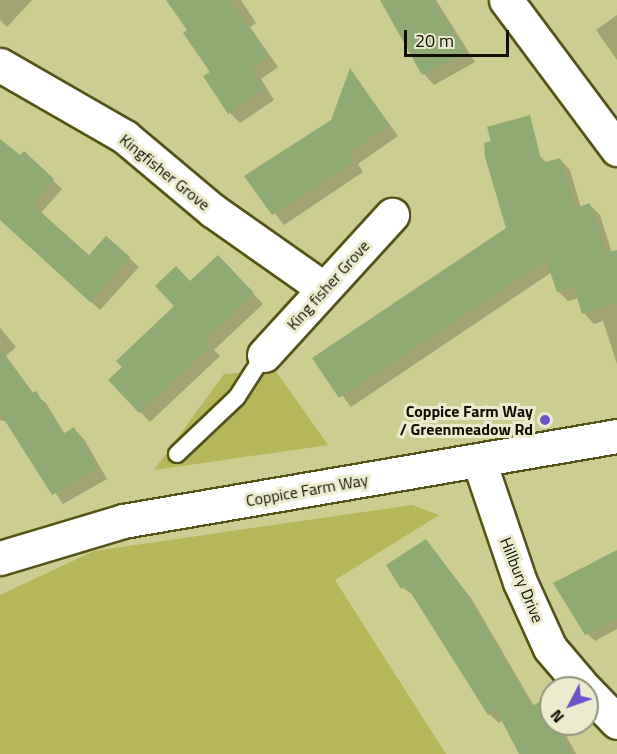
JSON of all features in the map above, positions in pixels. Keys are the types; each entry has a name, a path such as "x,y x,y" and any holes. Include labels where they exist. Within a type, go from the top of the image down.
{"street":[{"path":"512,2 617,149"},
{"name":"Kingfisher Grove","path":"0,65 125,137 212,210 323,288"},
{"name":"King fisher Grove","path":"264,355 392,215"},
{"name":"Coppice Farm Way","path":"1,553 123,521 617,436"},
{"name":"Hillbury Drive","path":"479,461 524,592 550,648 574,676"},
{"name":"Hillbury Drive","path":"599,703 617,722"}],"lane":[{"path":"177,454 237,397 264,355"}],"shaded area":[{"path":"275,370 328,445 154,470 224,374"},
{"path":"412,505 439,515 335,580 446,754 0,754 0,595 94,551"}],"building":[{"path":"166,0 230,0 269,57 251,69 265,89 228,114 203,76 210,72 183,33 187,30"},
{"path":"380,0 433,0 466,52 422,75"},
{"path":"350,68 389,125 349,153 354,161 272,215 244,176 331,120"},
{"path":"530,115 542,163 560,158 575,208 590,203 606,253 617,250 617,303 582,314 574,286 557,292 546,260 339,398 312,358 506,228 485,157 484,143 491,141 487,127"},
{"path":"0,139 20,155 24,151 54,179 32,204 89,255 106,236 130,257 90,302 0,220"},
{"path":"218,255 254,293 205,339 211,345 139,413 108,380 122,367 116,361 174,306 155,286 176,266 190,281"},
{"path":"0,349 32,393 36,391 63,434 74,427 98,468 52,495 0,413"},
{"path":"426,539 462,587 532,706 539,702 539,736 562,736 572,754 519,754 496,710 488,715 406,585 401,589 386,565"},
{"path":"617,550 617,619 585,635 553,583"}],"place":[{"name":"Coppice Farm Way / Greenmeadow Rd","path":"545,420"}]}
